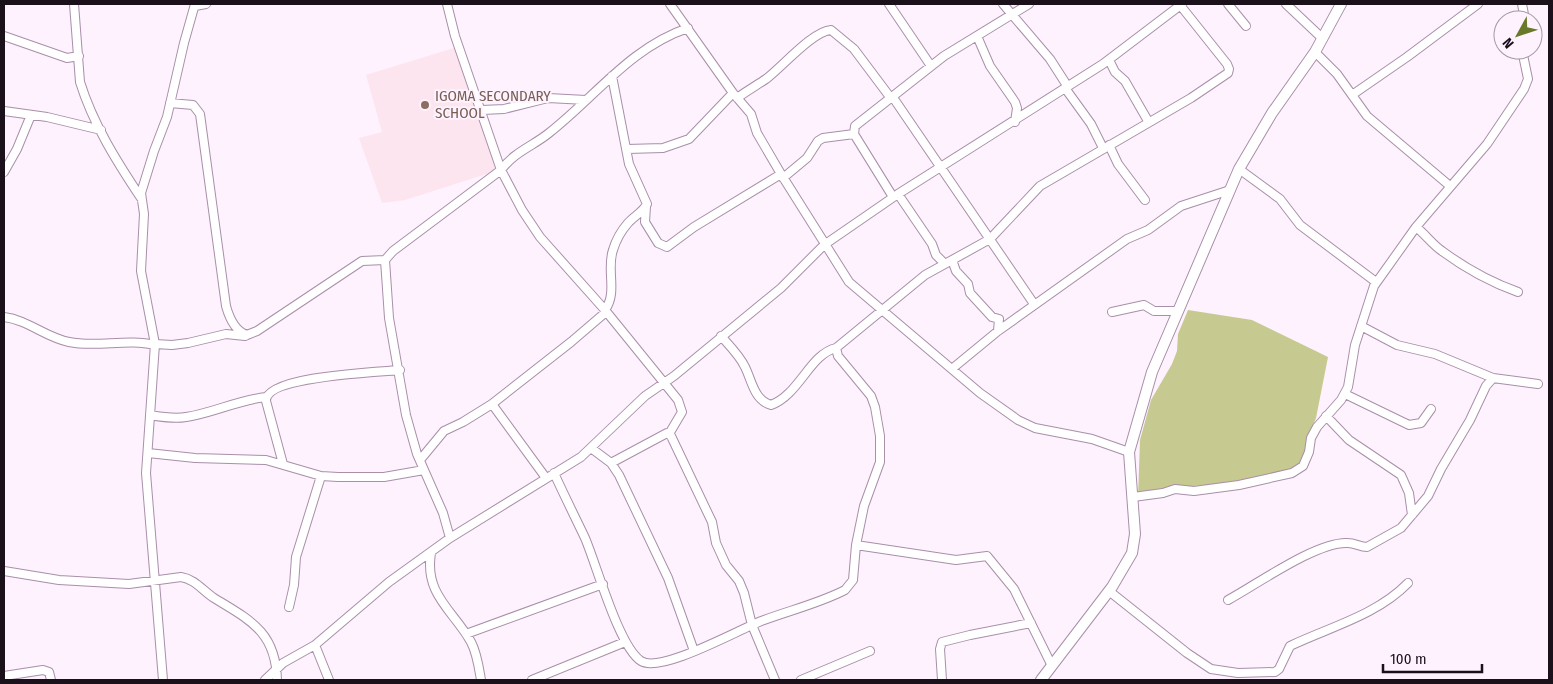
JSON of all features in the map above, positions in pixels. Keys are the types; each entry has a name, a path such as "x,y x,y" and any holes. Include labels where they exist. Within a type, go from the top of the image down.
{"main road":[{"path":"1041,680 1109,591 1132,553 1136,534 1129,452 1152,372 1239,169 1272,113 1315,52 1340,4"}],"street":[{"path":"74,4 80,82 101,130 142,200"},
{"path":"163,680 147,480 155,344 141,271 144,214 142,200 143,183 167,117 195,5 206,4"},
{"path":"447,4 455,36 502,170 530,223 606,311 664,382 682,409 680,419 669,434 657,437 611,463"},
{"path":"670,4 735,95 751,114 757,133 846,278 882,311 953,368 980,393 1018,420 1035,428 1092,439 1129,452"},
{"path":"889,4 931,66"},
{"path":"1003,4 1010,15 1032,36 1106,147 1145,200"},
{"path":"998,331 999,319 992,317 970,292 968,284 948,262 936,255 932,244 896,196 854,134 855,126 931,66 1029,4"},
{"path":"264,680 276,669 315,645 389,582 450,538 591,448 645,396 781,288 824,245 939,168 1015,122 1109,60 1181,4 1213,46 1229,71 1191,98 1040,186 990,239 925,275 836,348 822,356 793,389 771,405 756,393 745,367 721,336"},
{"path":"1228,4 1246,26"},
{"path":"1286,4 1322,38"},
{"path":"1352,95 1478,4"},
{"path":"450,538 443,513 420,460 406,415 400,370 389,318 385,260 393,251 502,170 516,154 548,134 612,76 654,43 670,34 688,28"},
{"path":"627,150 663,148 689,139 735,95 766,79 815,37 825,30 831,30 854,49 891,97 1034,304"},
{"path":"4,36 67,58 79,56"},
{"path":"977,36 990,66 1015,102 1017,108 1015,122"},
{"path":"1315,52 1337,74 1367,116 1450,186"},
{"path":"1109,60 1115,72 1125,81 1148,122"},
{"path":"1133,497 1163,493 1175,489 1194,491 1239,485 1298,471 1306,460 1311,438 1326,416 1345,394 1351,376 1354,350 1376,282 1416,227 1487,144 1527,85 1528,79 1524,60"},
{"path":"612,76 632,172 644,194 646,206 645,222 658,243 667,247 694,227 782,176 807,158 818,141 854,134"},
{"path":"482,110 504,109 548,98 586,100"},
{"path":"170,103 193,106 200,114 226,306 229,318 243,334 247,335"},
{"path":"4,111 31,114 101,130"},
{"path":"4,172 17,149 31,114"},
{"path":"1239,169 1274,194 1300,226 1376,282"},
{"path":"953,368 1034,304 1127,239 1148,230 1181,206 1230,190"},
{"path":"420,460 444,431 492,404 571,342 606,311 612,294 610,258 613,249 628,223 646,206"},
{"path":"1416,227 1439,250 1497,284 1518,292"},
{"path":"4,317 23,320 71,342 172,345 226,334 243,337 362,261 385,260"},
{"path":"869,299 873,317"},
{"path":"1112,312 1144,305 1154,311 1178,311"},
{"path":"1361,326 1397,345 1434,354 1493,378 1538,384"},
{"path":"554,473 585,539 625,642 639,660 645,664 654,664 694,651 845,590 853,580 856,546 864,506 880,462 880,436 871,396 838,356 836,348"},
{"path":"150,415 175,418 188,417 251,398 266,397 277,386 330,376 400,370"},
{"path":"1228,600 1289,563 1327,547 1347,542 1362,547 1372,544 1401,528 1432,490 1440,469 1474,413 1486,386 1493,378"},
{"path":"1345,394 1410,425 1421,423 1431,409"},
{"path":"266,397 283,464"},
{"path":"492,404 546,478"},
{"path":"1326,416 1349,440 1400,475 1409,493 1412,515"},
{"path":"669,434 712,522 716,542 726,565 741,587 749,609 752,626 775,680"},
{"path":"591,448 611,463 622,481 668,578 694,651"},
{"path":"148,453 195,458 266,460 321,476 363,478 424,470"},
{"path":"289,607 294,585 296,557 321,476"},
{"path":"856,546 956,560 986,555 1014,589 1052,666"},
{"path":"431,553 429,572 441,601 472,644 481,680"},
{"path":"4,571 78,581 129,584 182,577 189,578 213,597 237,610 265,637 273,655 276,680"},
{"path":"1109,591 1187,654 1211,669 1238,673 1271,673 1278,669 1290,646 1368,612 1394,596 1408,583"},
{"path":"466,634 603,584"},
{"path":"942,680 940,649 942,642 1031,623"},
{"path":"532,680 625,642"},
{"path":"315,645 329,680"},
{"path":"801,680 870,651"},
{"path":"4,676 43,670 50,673 51,680"}],"shaded area":[{"name":"IGOMA SECONDARY SCHOOL","path":"457,47 496,171 405,200 382,203 359,138 382,132 366,75"}],"green space":[{"path":"1188,310 1252,320 1328,357 1316,418 1310,433 1308,452 1300,470 1247,484 1191,486 1138,498 1140,440 1151,400 1172,364 1177,351 1178,334"}],"place":[{"name":"IGOMA SECONDARY SCHOOL","path":"425,105"}]}
